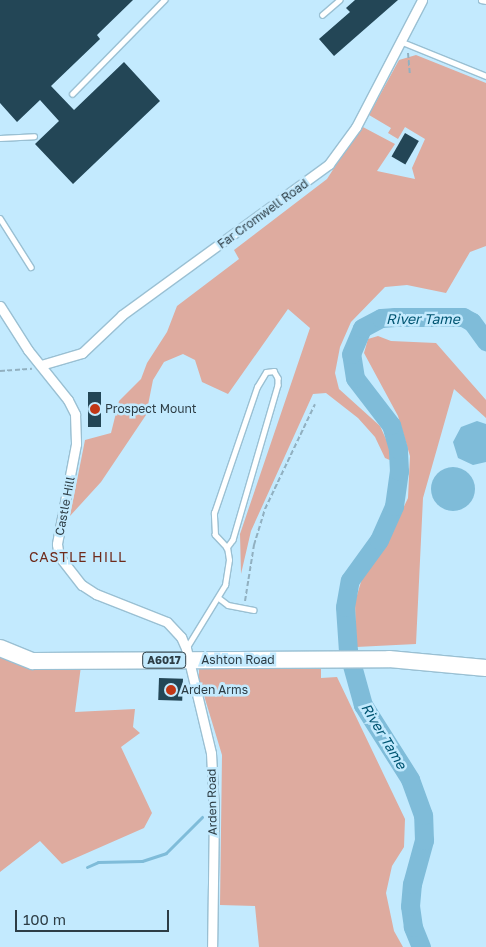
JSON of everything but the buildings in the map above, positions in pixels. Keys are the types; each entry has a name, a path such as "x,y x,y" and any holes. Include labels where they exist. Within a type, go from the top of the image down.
{"highway":[{"name":"Ashton Road","path":"0,648 33,661 186,654 330,660 389,660 486,668"}],"street":[{"name":"Far Cromwell Road","path":"41,365 82,353 122,315 329,164 356,127 422,0"},
{"name":"Castle Hill","path":"0,306 75,414 76,444 57,544 59,556 82,585 96,594 167,622 181,637 186,654"},
{"name":"Arden Road","path":"186,654 211,753 214,811 212,947"}],"lane":[{"path":"72,94 164,0"},
{"path":"322,15 338,0"},
{"path":"481,0 486,1"},
{"path":"400,41 486,76"},
{"path":"0,138 34,136"},
{"path":"0,218 31,267"},
{"path":"186,654 219,598 228,573 227,548 215,534 214,513 257,387 266,372 274,371 278,378 278,385 233,540 227,548"},
{"path":"219,598 228,605 254,610"}],"path":[{"path":"410,46 407,58 410,74"},
{"path":"0,371 30,370 41,365"},
{"path":"244,608 254,545 265,509 315,404"}],"shaded area":[{"path":"416,55 486,83 486,246 470,252 446,293 407,285 385,287 351,322 340,347 335,373 339,389 380,426 390,448 392,461 385,458 375,437 358,418 326,393 313,394 251,531 241,574 240,534 310,328 288,309 228,394 202,382 195,360 183,354 164,362 153,380 146,415 101,482 70,516 85,440 111,433 119,401 141,379 147,363 167,332 177,306 239,259 234,250 327,179 361,126 395,144 377,171 415,179 412,168 425,139 405,127 398,139 388,133 391,128 369,115 399,60"},
{"path":"378,336 391,341 436,343 486,400 486,418 454,389 423,498 416,644 356,647 355,602 363,575 388,540 408,498 410,456 398,416 364,353 368,339"},
{"path":"0,654 81,666 75,712 135,709 133,727 140,733 121,747 152,813 144,828 62,864 40,841 0,872"},
{"path":"199,667 321,669 321,678 337,677 405,819 404,847 392,866 386,893 394,931 403,947 259,947 255,906 220,905 222,755 199,679"}],"water":[{"path":"477,421 486,424 486,462 473,465 458,458 453,442 461,427"},
{"path":"449,467 457,467 469,473 475,489 469,505 457,511 449,511 437,505 431,493 431,485 437,473"}],"waterway":[{"name":"River Tame","path":"421,947 413,927 410,906 412,884 424,840 423,815 410,779 363,705 348,651 345,607 350,580 379,540 394,506 399,471 398,449 391,425 355,378 351,354 362,328 381,318 463,317 472,322 486,341"},
{"path":"87,867 98,862 142,861 166,853 202,817"}],"place":[{"name":"Prospect Mount","path":"95,409"},
{"name":"Arden Arms","path":"171,690"}],"district":[{"name":"CASTLE HILL","path":"78,557"}]}
